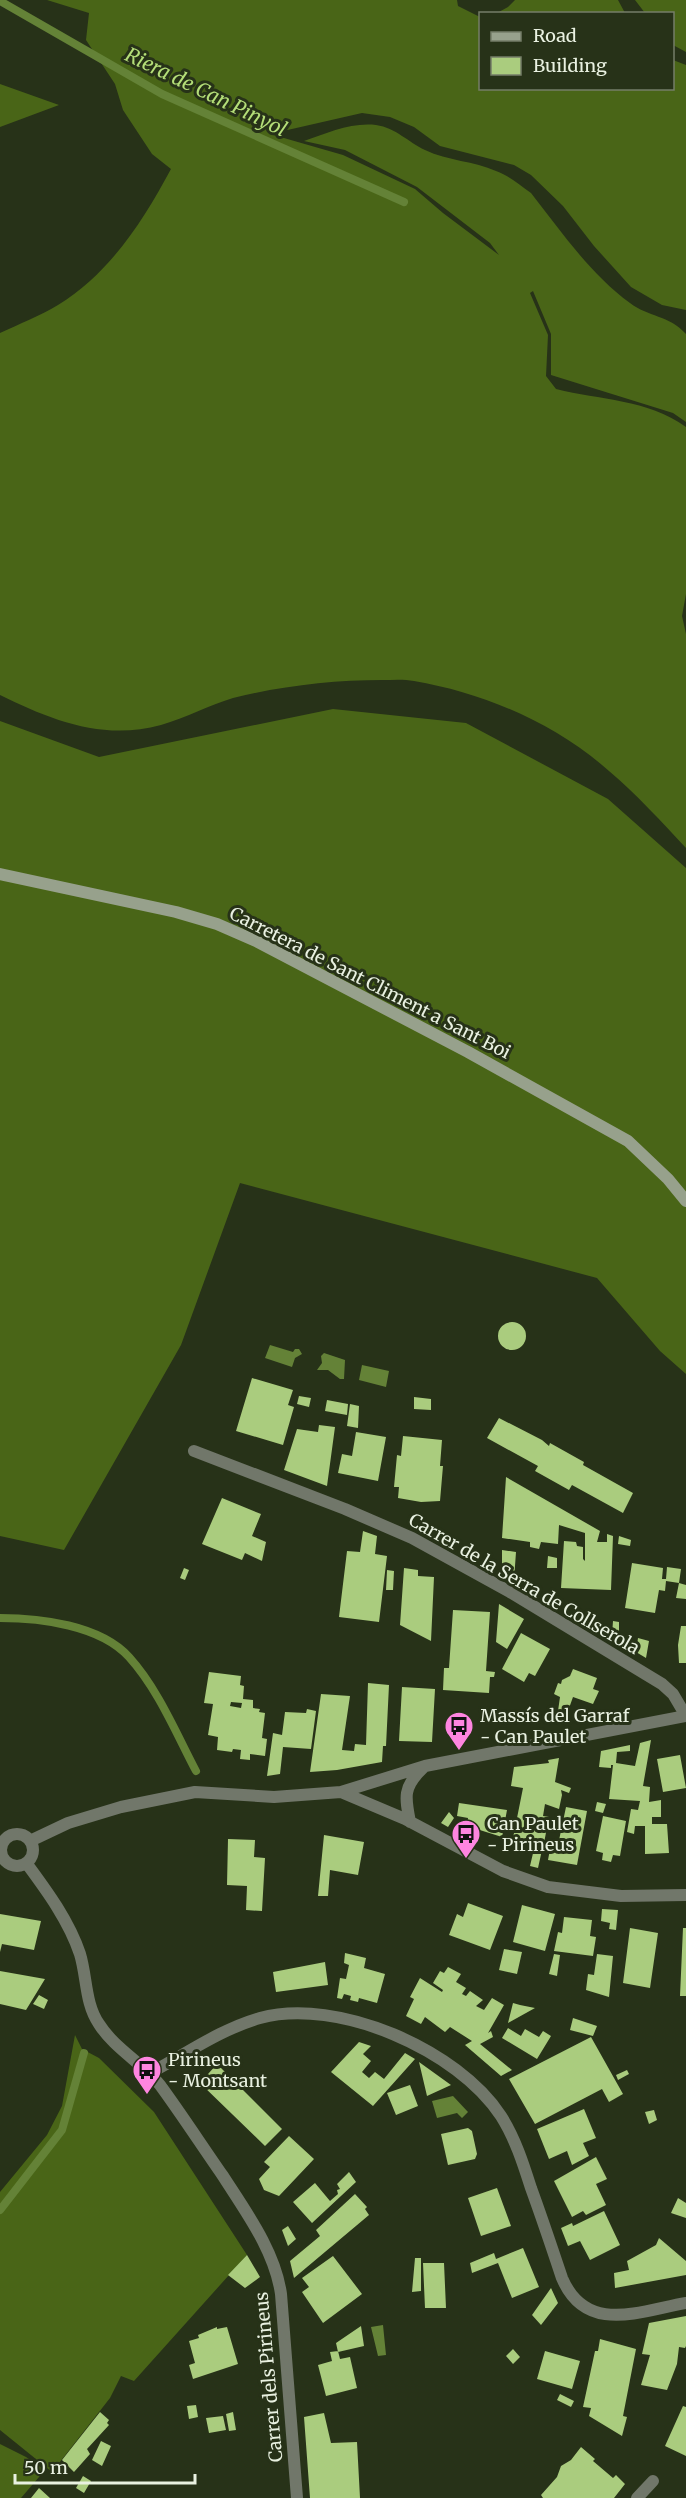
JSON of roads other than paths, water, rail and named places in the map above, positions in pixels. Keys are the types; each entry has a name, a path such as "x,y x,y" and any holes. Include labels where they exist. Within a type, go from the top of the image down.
{"street":[{"name":"Carretera de Sant Climent a Sant Boi","path":"0,874 176,912 217,924 256,941 468,1052 628,1141 668,1179 686,1201"},
{"name":"Carrer de la Serra de Collserola","path":"194,1451 345,1509 412,1538 510,1592 662,1684 673,1694 686,1716"},
{"path":"30,1841 55,1827 121,1807 195,1792 274,1797 340,1792 425,1766 686,1716"},
{"path":"410,1822 406,1791 411,1779 425,1766"},
{"path":"340,1792 410,1822 503,1871 548,1887 621,1896 686,1895"},
{"path":"16,1834 26,1836 30,1841 33,1855 27,1864 15,1866 6,1863 2,1857 1,1845 6,1838 16,1834"},
{"name":"Carrer dels Pirineus","path":"27,1864 49,1894 75,1941 84,1970 91,2010 99,2025 109,2037 150,2073 186,2120 244,2208 272,2259 279,2279 297,2498"},
{"path":"150,2073 224,2032 261,2018 295,2014 319,2016 364,2025 408,2039 432,2052 481,2091 501,2115 515,2142 562,2278 567,2290 578,2303 593,2312 628,2315 686,2302"},
{"path":"637,2498 653,2481"}],"waterway":[{"name":"Riera de Can Pinyol","path":"0,1 162,94 404,202"},
{"name":"Riera de Can Pinyol","path":"0,1618 51,1622 69,1626 102,1637 117,1646 129,1657 149,1683 196,1771"},
{"path":"0,2210 62,2130 84,2053"}],"place":[{"name":"Massís del Garraf - Can Paulet","path":"459,1752"},
{"name":"Can Paulet - Pirineus","path":"466,1860"},
{"name":"Pirineus - Montsant","path":"147,2096"}]}
